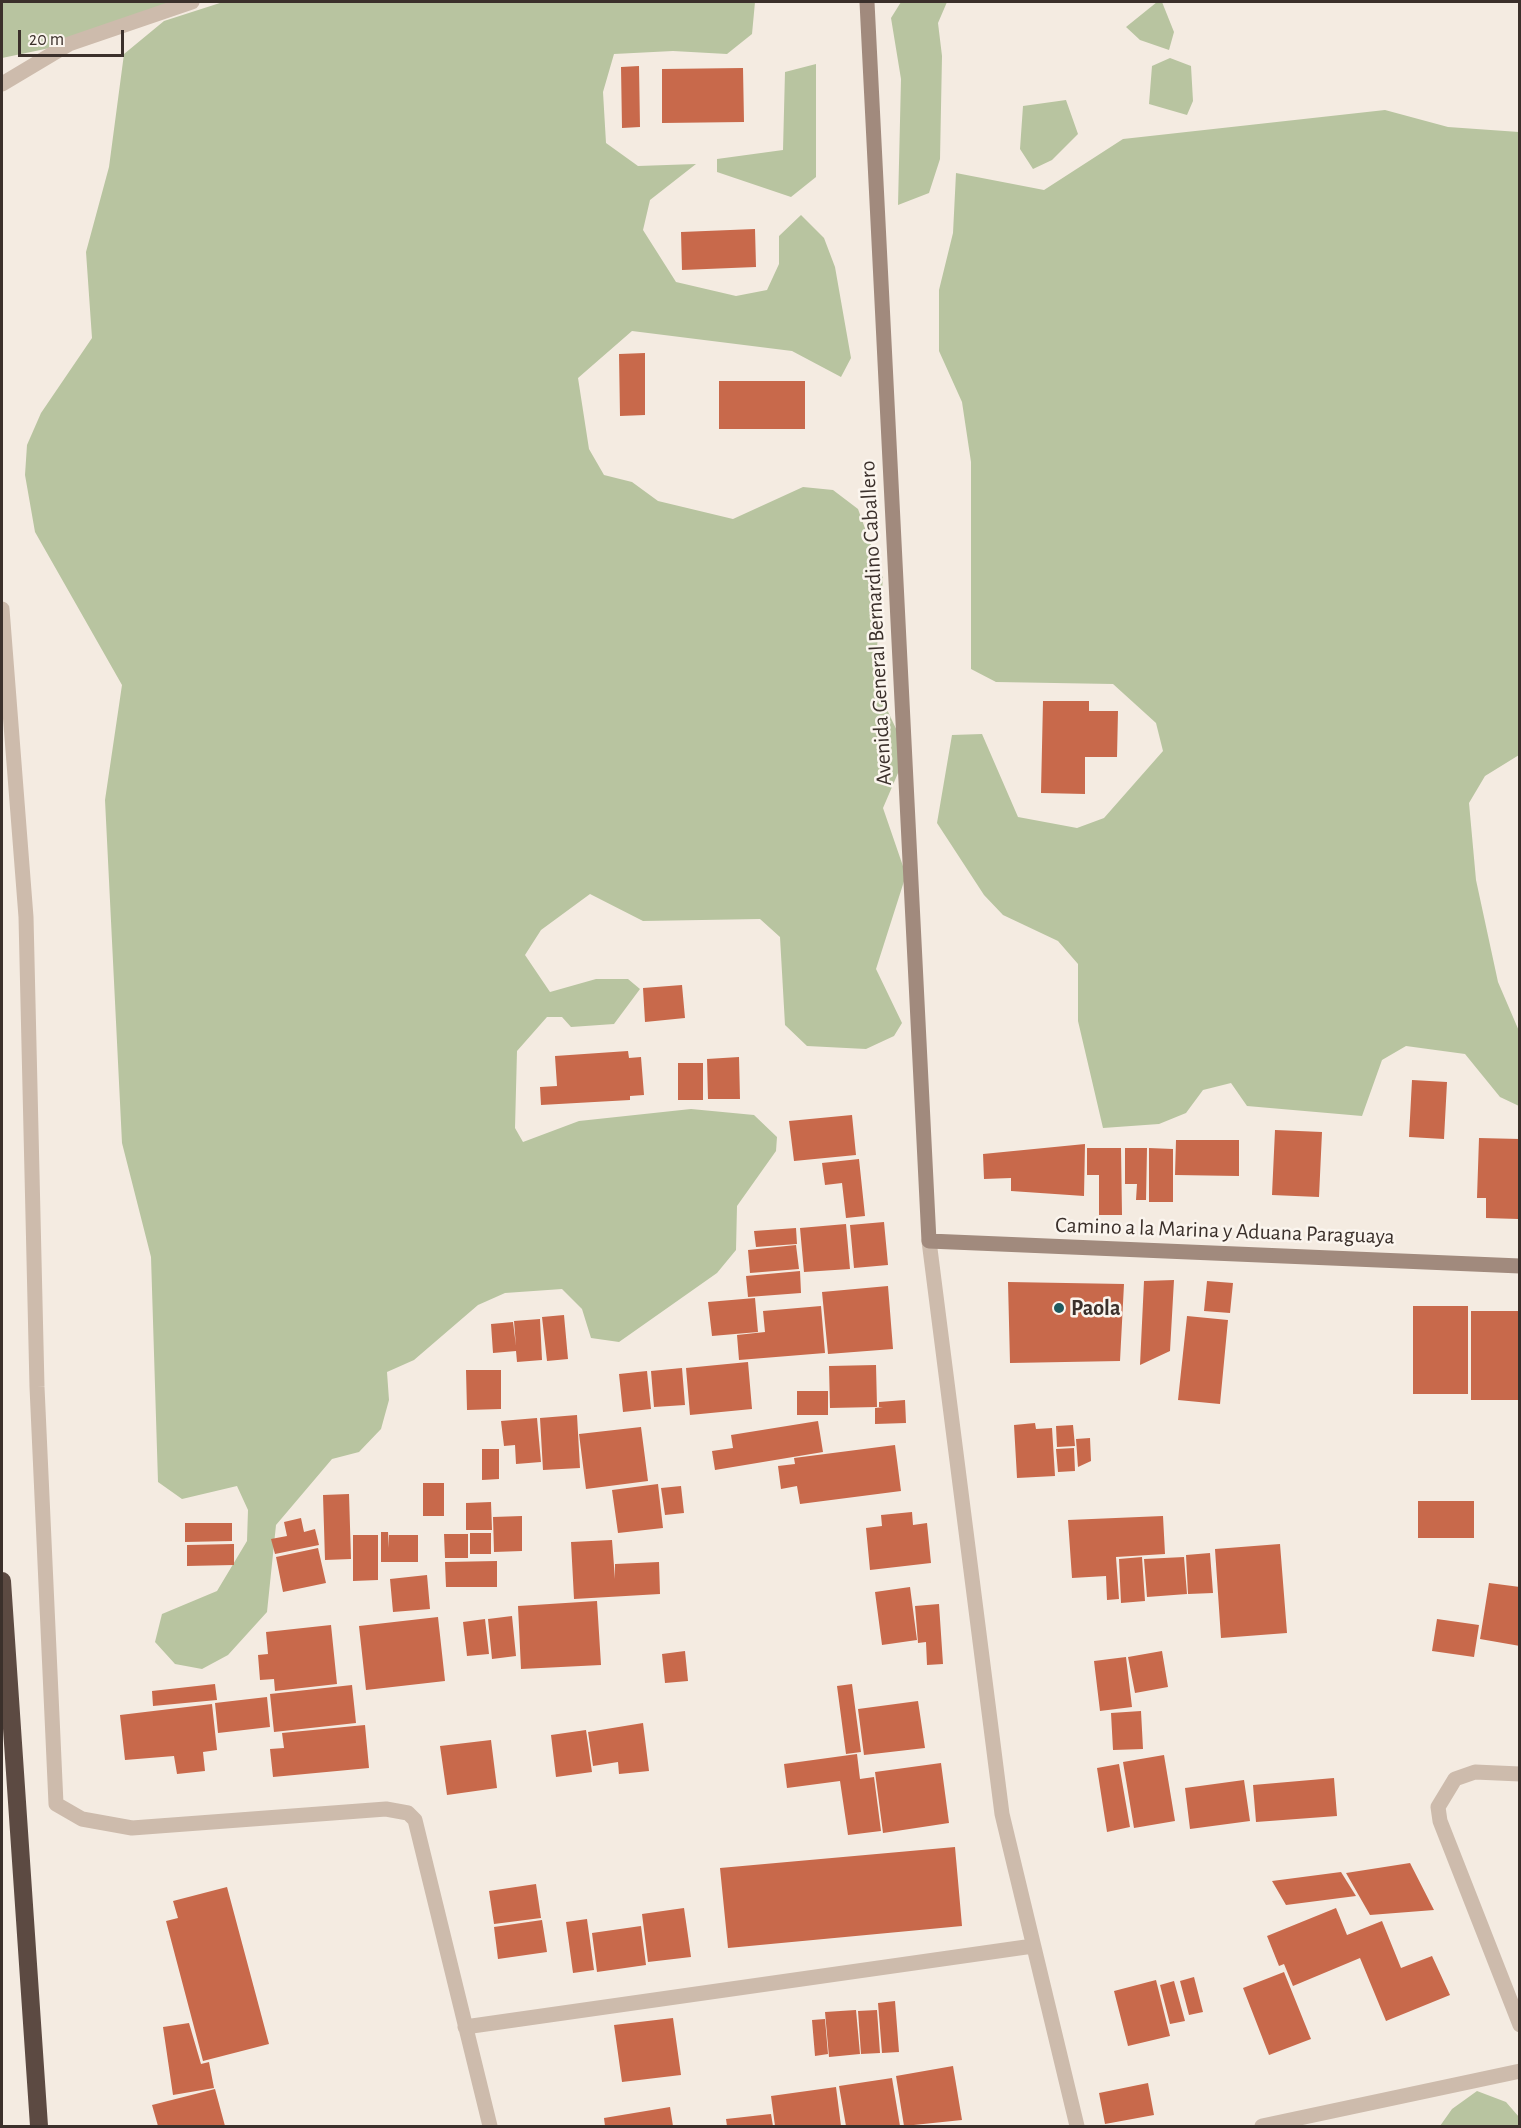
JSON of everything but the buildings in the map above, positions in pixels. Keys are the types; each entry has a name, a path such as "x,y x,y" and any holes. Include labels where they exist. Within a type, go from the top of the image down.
{"highway":[{"path":"2,1581 39,2127"}],"street":[{"path":"2,84 69,44 192,2"},
{"name":"Avenida General Bernardino Caballero","path":"867,2 929,1241"},
{"path":"2,609 26,917 37,1387 56,1804 82,1819 132,1828 386,1809 408,1813 415,1820 490,2127"},
{"path":"929,1241 1002,1814 1077,2127"},
{"name":"Camino a la Marina y Aduana Paraguaya","path":"929,1241 1520,1266"},
{"path":"1520,1774 1475,1772 1455,1779 1438,1807 1440,1821 1520,2025"},
{"path":"465,2027 1034,1946"},
{"path":"1262,2127 1520,2071"}],"green space":[{"path":"2,2 192,2 69,44 2,58"},
{"path":"223,2 755,2 752,34 727,54 673,51 614,54 603,92 606,143 638,166 696,164 650,200 643,230 676,282 736,296 767,290 779,264 779,236 801,215 824,238 835,267 851,358 841,377 792,351 632,331 578,378 589,449 604,475 632,482 658,501 733,519 803,487 833,490 858,509 883,578 874,682 907,752 883,808 906,875 876,969 902,1023 894,1036 866,1049 807,1046 785,1025 780,937 760,919 643,921 590,894 541,930 525,955 550,992 596,979 628,979 640,989 614,1024 571,1027 562,1017 547,1017 517,1051 515,1128 523,1142 579,1121 691,1109 754,1115 777,1137 776,1151 737,1206 736,1250 717,1273 619,1342 591,1338 582,1309 562,1289 505,1293 478,1305 414,1360 387,1372 389,1400 381,1429 359,1452 332,1459 276,1525 267,1612 228,1655 202,1669 175,1664 155,1642 162,1614 217,1591 247,1541 248,1510 237,1486 182,1499 158,1482 151,1257 122,1143 105,800 122,685 35,532 25,475 27,445 41,413 92,338 86,252 109,167 124,54 164,21"},
{"path":"901,2 947,2 938,23 942,56 940,159 929,193 898,205 901,79 891,18"},
{"path":"1157,2 1162,2 1174,32 1169,50 1140,40 1126,27"},
{"path":"1170,58 1191,66 1193,101 1187,115 1149,104 1152,66"},
{"path":"816,64 816,177 791,197 717,172 717,159 783,150 785,72"},
{"path":"1066,100 1078,134 1052,160 1033,169 1020,149 1023,106"},
{"path":"1385,110 1448,127 1519,132 1519,755 1485,776 1469,803 1476,880 1498,982 1519,1031 1519,1106 1500,1097 1465,1054 1406,1046 1382,1060 1362,1116 1247,1106 1231,1083 1203,1090 1186,1113 1159,1124 1103,1128 1078,1021 1078,964 1058,941 1003,915 984,895 937,823 952,735 982,734 1018,817 1077,828 1104,818 1163,751 1156,723 1113,684 996,682 971,669 971,462 962,402 939,351 939,290 953,233 956,173 1044,190 1123,139"},
{"path":"1477,2091 1506,2102 1519,2117 1519,2126 1440,2126 1452,2109"}],"place":[{"name":"Paola","path":"1059,1308"}]}
